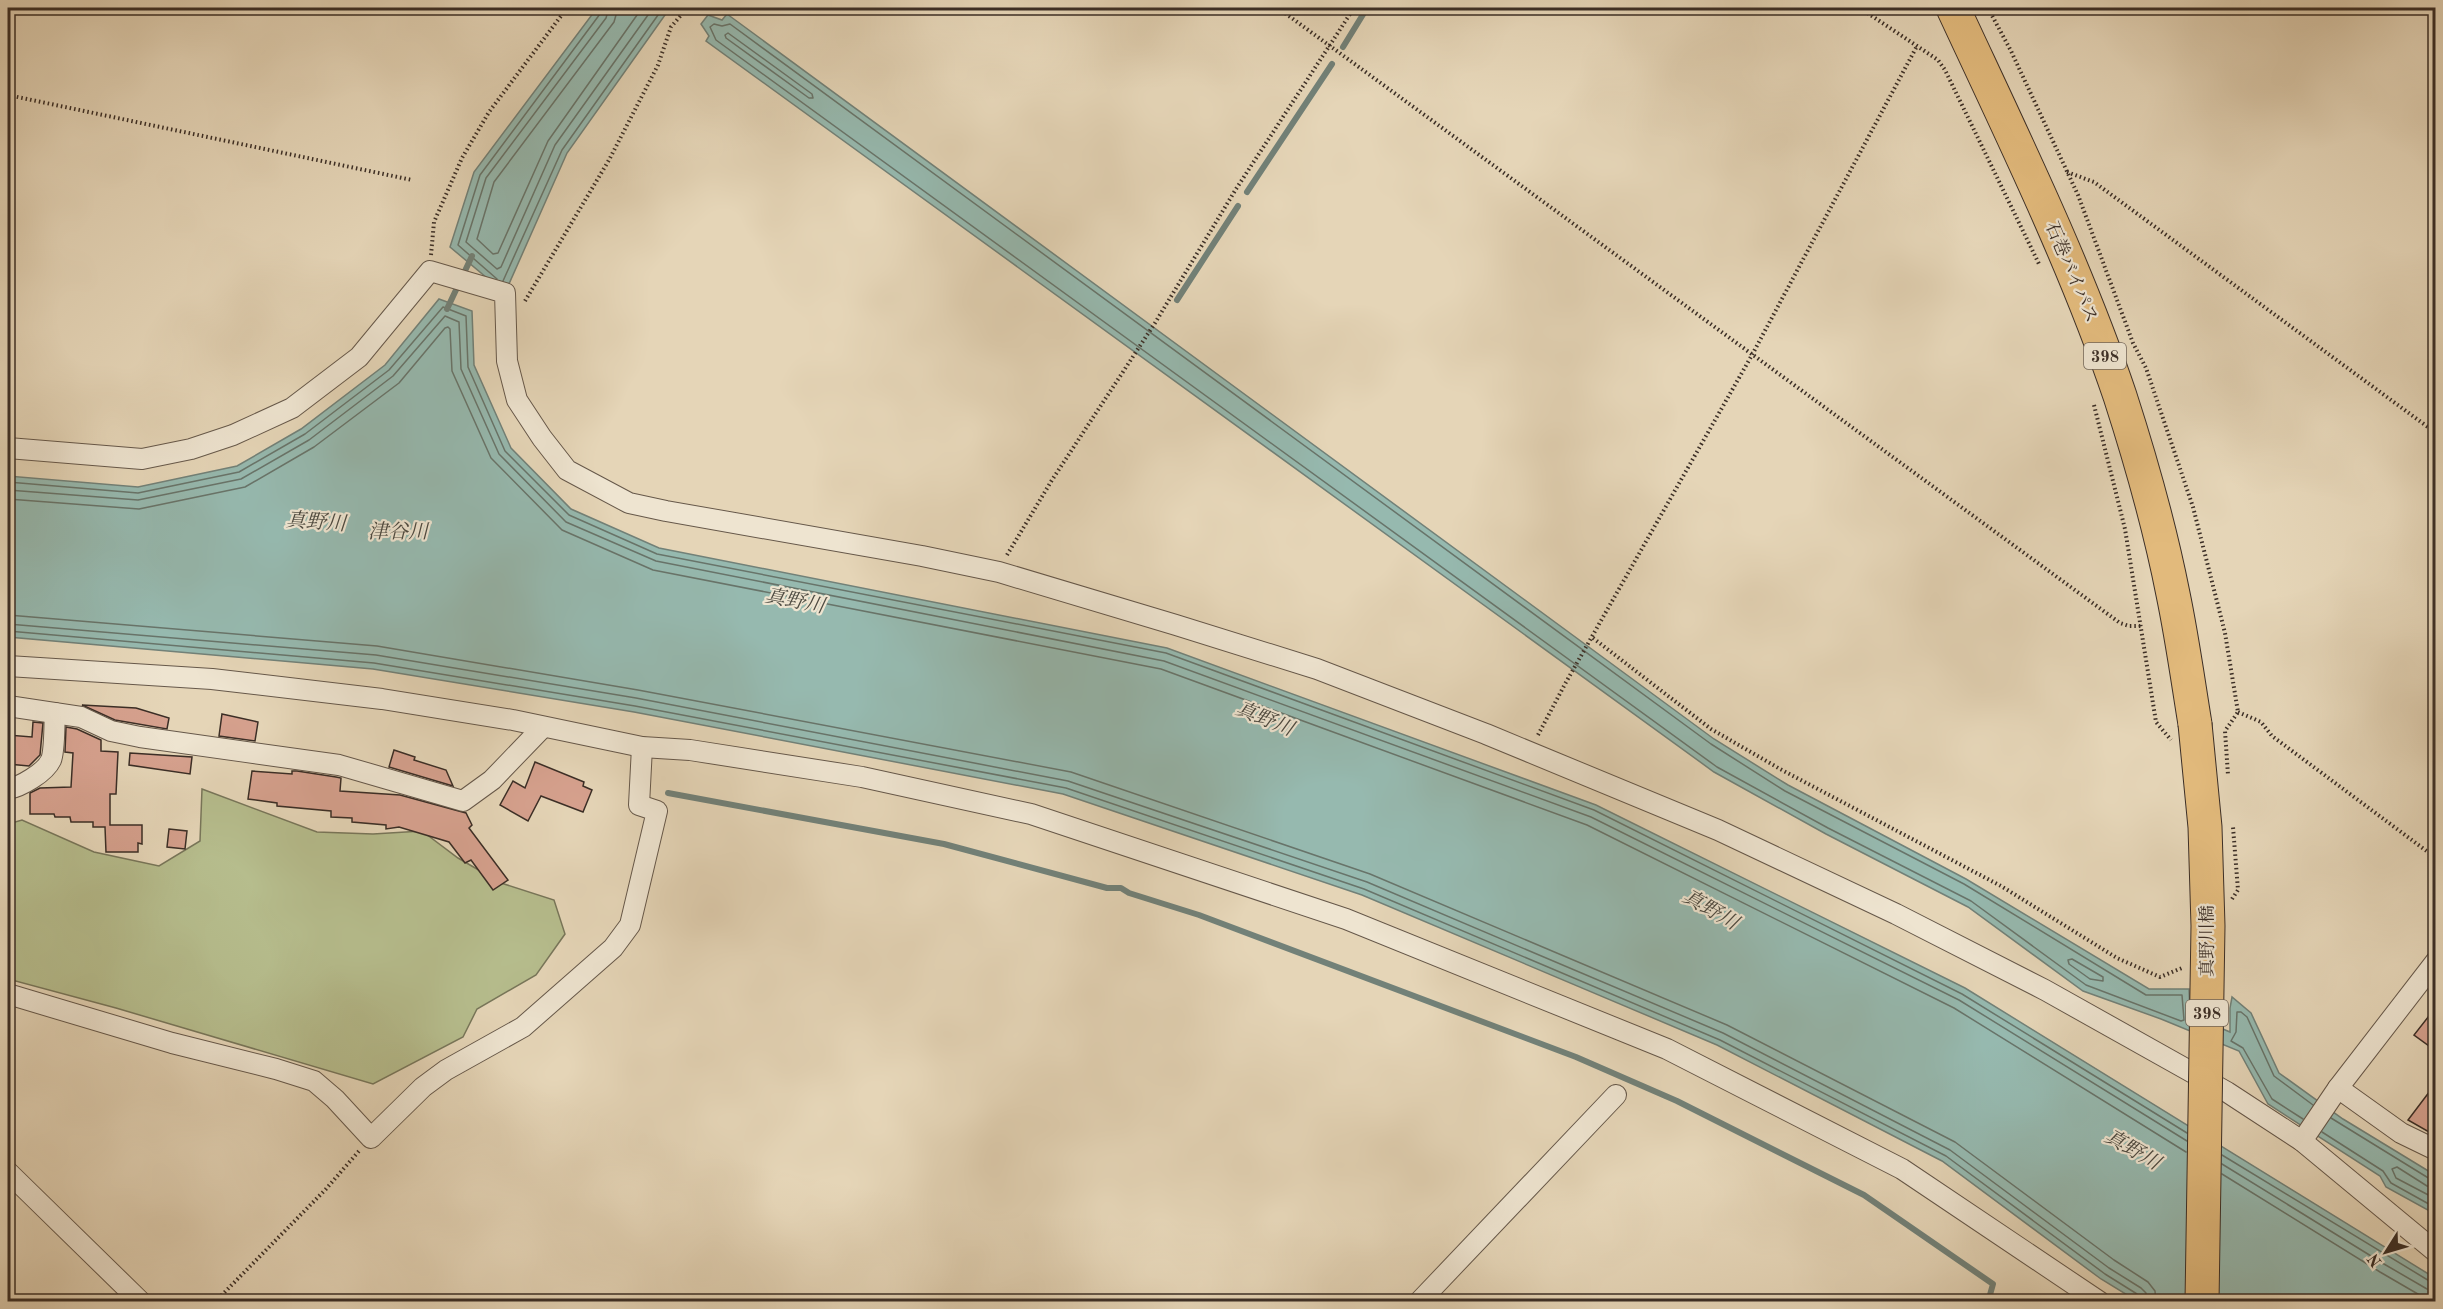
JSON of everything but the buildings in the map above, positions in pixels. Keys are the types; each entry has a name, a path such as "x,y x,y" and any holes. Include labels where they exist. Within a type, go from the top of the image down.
{"highway":[{"name":"石巻バイパス","path":"1953,8 2032,178 2094,326 2120,397 2145,481 2173,593 2186,736"},
{"name":"真野川橋","path":"2186,736 2205,827 2208,926 2202,1302"}],"street":[{"path":"8,448 142,459 191,449 233,435 292,408 359,357 438,273 504,293 507,361 517,400 567,470 629,502 666,511 922,556 999,572 1317,669 1530,752 1718,830 1896,914 2045,990 2227,1092 2302,1142 2436,1252"},
{"path":"8,666 212,679 382,699 543,726 642,747 690,750 862,777 1031,814 1346,919 1667,1048 1902,1169 2100,1302"},
{"path":"8,706 81,717 111,731 140,737 339,765 463,801 492,780 543,726"},
{"path":"8,789 15,788 40,772 51,761 55,713"},
{"path":"8,994 172,1043 314,1081 335,1099 371,1138 423,1087 446,1070 523,1027 613,948 630,925 657,811 639,805 642,747"},
{"path":"2302,1142 2436,961"},
{"path":"1419,1302 1616,1095"},
{"path":"2334,1096 2436,1150"},
{"path":"8,1172 141,1302"}],"path":[{"path":"438,273 434,222 462,158 489,112 567,8"},
{"path":"504,293 526,301 609,160 658,65 671,27 687,8"},
{"path":"1278,8 2120,623 2128,626 2141,626"},
{"path":"999,572 1016,537 1155,323 1236,189 1354,8"},
{"path":"1860,8 1938,60 1946,70 2042,270"},
{"path":"1530,752 1565,684 1752,355 1917,46"},
{"path":"8,95 412,180"},
{"path":"2067,171 2094,182 2436,433"},
{"path":"2093,401 2125,529 2156,722 2186,736"},
{"path":"1593,638 1711,729 1780,770 2001,886 2117,958 2160,977 2185,967"},
{"path":"2238,711 2260,722 2272,736 2436,858"},
{"path":"214,1302 326,1189 371,1138"}],"green space":[{"path":"202,789 317,832 373,834 422,831 458,858 501,883 554,900 565,934 536,975 477,1009 463,1037 373,1084 116,1008 8,979 8,824 22,820 94,852 159,866 200,841"}],"water":[{"path":"597,8 670,8 567,153 505,293 450,247 474,172"},
{"path":"727,14 1714,739 1788,785 1966,879 2149,989 2189,989 2190,1015 2230,1032 2232,997 2251,1013 2279,1073 2343,1119 2435,1175 2435,1214 2386,1187 2380,1176 2268,1104 2239,1051 2161,1019 2083,991 1968,907 1826,834 1714,772 706,41 709,36 701,24 708,15 722,20"},
{"name":"津谷川","path":"439,299 472,311 474,365 511,448 571,509 659,548 1167,648 1596,805 1965,988 2435,1278 2435,1301 2137,1301 2101,1279 1942,1161 1717,1045 1362,895 1063,794 634,712 373,669 8,637 8,476 138,487 237,466 301,429 385,365"}],"waterway":[{"path":"1343,47 1367,8"},
{"path":"1247,192 1332,64"},
{"path":"1177,300 1238,206"},
{"path":"447,309 472,256"},
{"path":"668,793 944,844 1107,888 1121,888 1129,893 1199,915 1576,1057 1677,1101 1864,1195 1993,1284 1988,1302"}],"water label":[{"name":"真野川","path":"316,521"},
{"name":"真野川","path":"795,600"},
{"name":"真野川","path":"1265,718"},
{"name":"真野川","path":"1711,909"},
{"name":"真野川","path":"2133,1149"}]}
